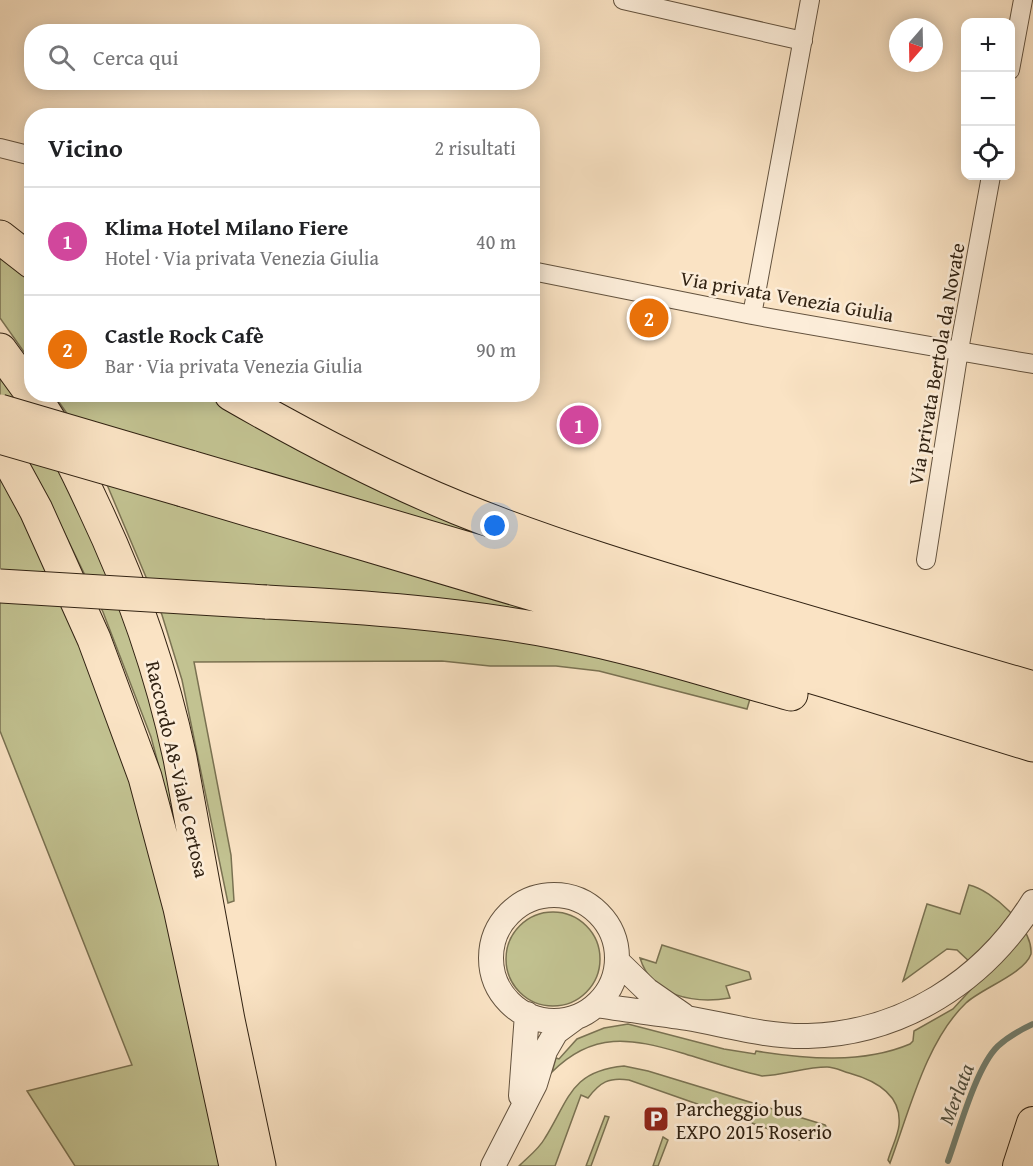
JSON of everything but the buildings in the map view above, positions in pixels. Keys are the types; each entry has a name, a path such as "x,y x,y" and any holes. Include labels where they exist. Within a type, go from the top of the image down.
{"highway":[{"path":"0,237 24,256"},
{"name":"Raccordo A8-Viale Certosa","path":"0,350 24,383"},
{"name":"Raccordo A8-Viale Certosa","path":"37,402 79,475 141,614 171,716 228,1020 259,1166"},
{"path":"245,402 374,470 457,507 535,537 618,566 1033,688"},
{"path":"0,411 186,479 1033,745"},
{"path":"0,436 186,479 1033,715"},
{"path":"0,444 36,510 90,628 145,777 180,908 236,1166"},
{"path":"0,586 427,612 500,622 619,646 1033,756"},
{"path":"1019,1166 1033,1123"}],"street":[{"path":"623,0 803,40"},
{"path":"752,315 810,0"},
{"path":"1015,47 1023,0"},
{"path":"0,148 24,154"},
{"name":"Via privata Bertola da Novate","path":"926,560 959,350 990,180"},
{"name":"Via privata Venezia Giulia","path":"540,273 752,315 1033,364"},
{"path":"493,1166 535,1084 545,1051 556,1032 596,1005 611,986 618,962 617,945 611,930 602,916 591,906 574,898 558,895 542,896 526,901 506,916 497,930 492,945 491,962 494,978 507,1000 526,1014 550,1021 575,1018"},
{"path":"596,1005 687,1018 746,1030 808,1036 861,1029 903,1016 935,1000 963,981 996,952 1018,926 1033,902"},
{"path":"618,962 647,990 687,1018"},
{"path":"520,1111 526,1014"}],"green space":[{"path":"0,251 24,270 24,352 0,318"},
{"path":"0,369 38,429 104,560 146,672 175,803 169,804 151,737 103,612 40,483 0,412"},
{"path":"59,402 222,402 295,442 502,536 612,632 332,620 520,637 752,692 747,709 599,671 556,666 490,666 442,661 194,662 231,855 234,901 228,903 182,680 162,615 108,487"},
{"path":"0,468 54,577 135,784 226,1166 75,1166 27,1091 132,1065 0,731"},
{"path":"969,885 989,894 1009,911 1025,933 1030,943 1031,954 1020,968 973,997 952,1019 929,1057 890,1163 888,1160 899,1125 896,1105 885,1090 877,1084 835,1068 819,1067 762,1076 646,1044 613,1042 598,1044 582,1050 552,1072 556,1058 559,1059 577,1039 604,1028 628,1024 724,1049 755,1054 756,1051 814,1058 854,1057 873,1055 910,1044 913,1041 914,1031 953,1009 975,985 972,964 957,950 947,949 903,981 927,904 960,914"},
{"path":"553,912 571,915 586,926 597,941 600,959 597,977 586,992 571,1003 553,1006 535,1003 520,992 509,977 506,959 509,941 520,926 535,915"},
{"path":"662,945 749,972 751,979 726,986 730,998 703,1000 676,995 654,982 640,958 656,963"},
{"path":"624,1066 648,1071 825,1125 828,1129 827,1134 822,1140 802,1134 800,1140 629,1080 616,1079 601,1084 588,1098 581,1095 555,1166 519,1166 543,1142 566,1100 582,1081 606,1069"},
{"path":"605,1116 609,1117 591,1166 586,1166"},
{"path":"663,1137 668,1140 658,1166 653,1166"}],"waterway":[{"name":"Merlata","path":"948,1161 975,1084 990,1056 1006,1039 1033,1024"}],"place":[{"name":"Castle Rock Cafè","path":"649,318"},
{"name":"Klima Hotel Milano Fiere","path":"579,425"},
{"name":"Parcheggio bus EXPO 2015 Roserio","path":"656,1119"}]}
